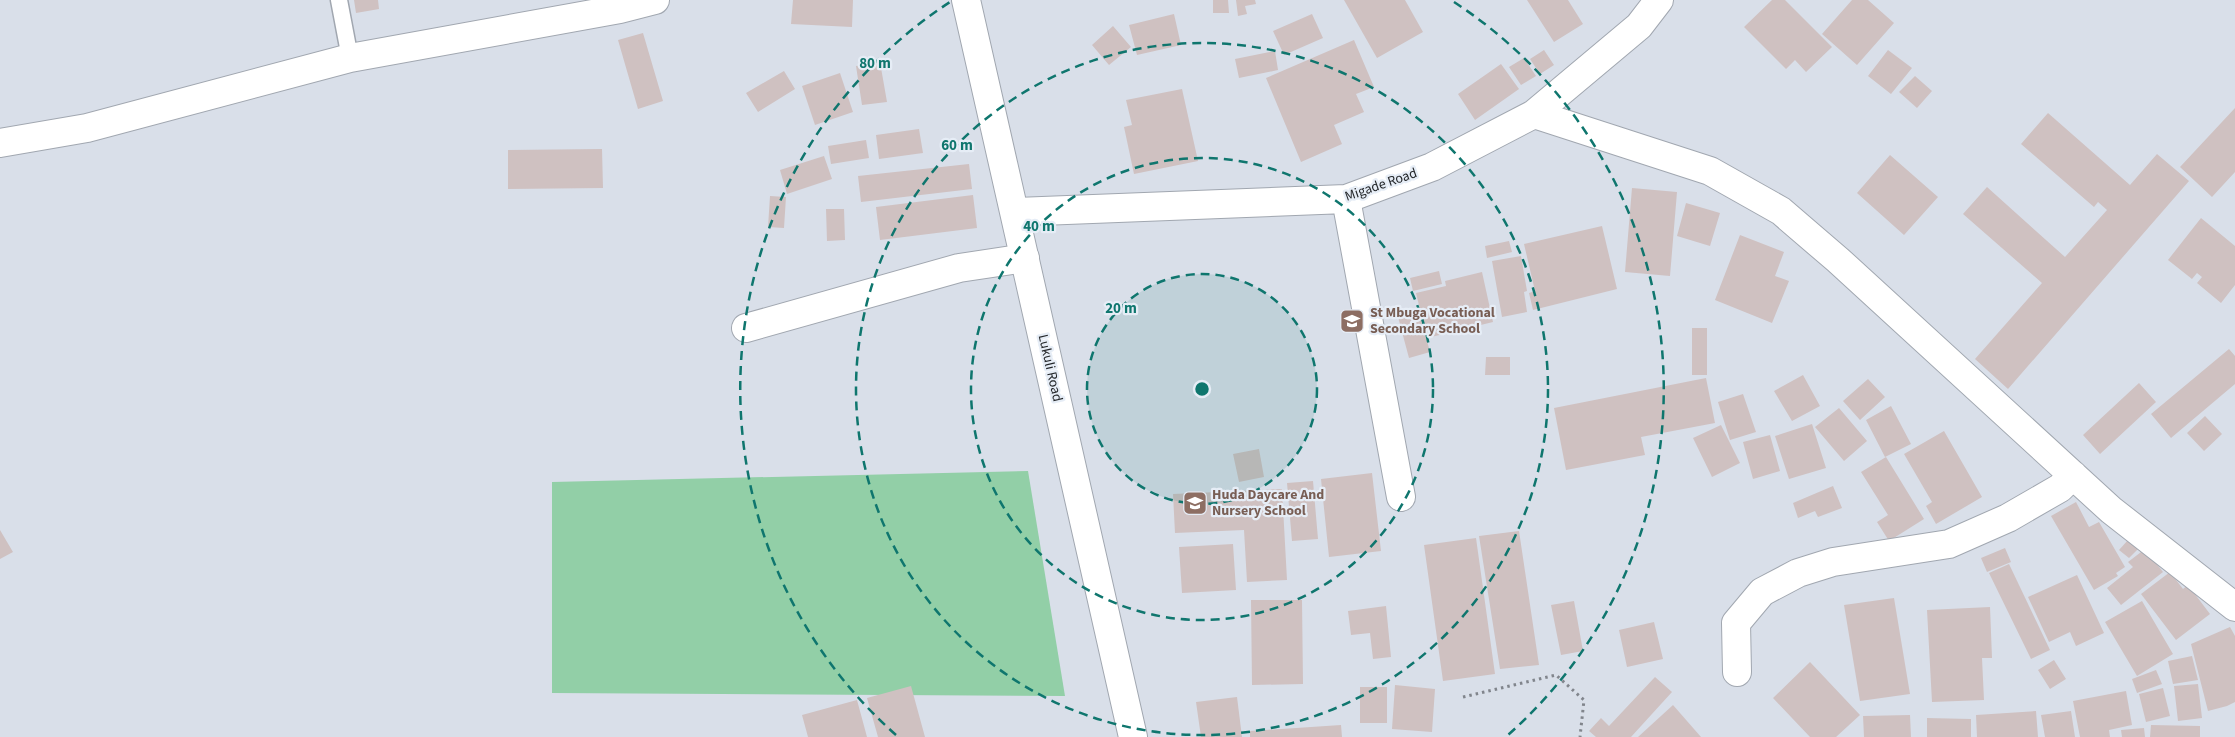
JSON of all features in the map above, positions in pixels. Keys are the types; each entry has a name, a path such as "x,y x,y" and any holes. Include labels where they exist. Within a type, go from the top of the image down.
{"street":[{"path":"0,143 88,128 350,58 620,9 655,0"},
{"name":"Lukuli Road","path":"966,0 1133,737"},
{"name":"Migade Road","path":"1015,212 1346,199 1432,166 1534,114 1639,26 1659,0"},
{"path":"1534,114 1710,171 1781,211 1838,260 2111,510 2235,607"},
{"path":"1346,199 1401,497"},
{"path":"746,328 959,268 1025,258"},
{"path":"1737,672 1736,623 1762,592 1798,573 1833,562 1949,544 2008,518 2060,488 2073,475"}],"lane":[{"path":"339,0 350,58"}],"path":[{"path":"1462,697 1556,675 1584,700 1580,737"}],"green space":[{"path":"1028,471 1065,696 552,693 552,482"}],"building":[{"path":"354,0 378,0 379,9 356,13"},
{"path":"793,0 853,0 852,27 791,24"},
{"path":"1213,0 1228,0 1229,13 1213,13"},
{"path":"1236,0 1255,0 1256,4 1245,6 1247,14 1238,16"},
{"path":"1344,0 1405,0 1423,32 1377,58"},
{"path":"1527,0 1568,0 1583,24 1554,42"},
{"path":"1772,0 1785,0 1832,47 1806,72 1795,60 1786,69 1744,27"},
{"path":"1852,0 1868,0 1894,23 1857,65 1822,34"},
{"path":"1174,14 1181,45 1137,55 1129,25"},
{"path":"1312,14 1323,38 1284,55 1273,31"},
{"path":"1113,26 1131,47 1109,65 1092,45"},
{"path":"643,33 663,101 638,109 618,40"},
{"path":"1354,40 1374,87 1356,94 1364,112 1334,125 1342,144 1301,162 1266,78"},
{"path":"1544,50 1554,65 1540,74 1530,59"},
{"path":"1888,50 1912,68 1891,94 1868,76"},
{"path":"1275,51 1278,70 1239,78 1235,59"},
{"path":"1524,58 1536,76 1521,85 1509,67"},
{"path":"880,62 887,102 862,105 856,66"},
{"path":"1501,64 1519,89 1475,120 1458,94"},
{"path":"784,71 795,89 758,112 746,93"},
{"path":"840,73 853,112 815,125 802,86"},
{"path":"1915,76 1932,91 1917,108 1899,92"},
{"path":"1182,89 1198,161 1134,174 1124,127 1132,125 1126,100"},
{"path":"2235,108 2235,172 2212,197 2180,167"},
{"path":"2048,113 2130,185 2157,154 2189,181 2008,389 1975,359 2042,283 1963,214 1987,187 2065,257 2107,210 2098,202 2094,207 2021,144"},
{"path":"919,129 923,153 879,159 876,135"},
{"path":"866,140 869,158 831,164 828,146"},
{"path":"602,149 603,188 508,189 508,150"},
{"path":"1890,155 1938,197 1904,235 1857,193"},
{"path":"824,156 832,179 787,194 780,170"},
{"path":"969,164 972,189 861,202 858,176"},
{"path":"1632,188 1677,192 1670,276 1625,272"},
{"path":"973,195 977,228 880,240 876,207"},
{"path":"770,196 786,197 784,228 768,227"},
{"path":"1686,203 1720,213 1710,246 1677,236"},
{"path":"826,209 844,209 845,240 827,241"},
{"path":"2201,218 2235,246 2235,285 2221,303 2197,283 2202,277 2197,273 2192,279 2168,260"},
{"path":"1602,226 1617,289 1533,310 1529,293 1535,291 1524,244"},
{"path":"1740,235 1784,252 1775,276 1789,281 1772,323 1715,300"},
{"path":"1509,241 1512,252 1487,258 1485,246"},
{"path":"1521,256 1527,291 1524,292 1527,312 1502,317 1492,261"},
{"path":"1439,271 1442,284 1413,291 1410,278"},
{"path":"1482,272 1493,322 1427,338 1416,293 1446,286 1445,281"},
{"path":"1419,311 1430,352 1409,358 1398,317"},
{"path":"1692,328 1707,328 1707,375 1692,375"},
{"path":"2229,349 2235,356 2235,384 2171,438 2151,414"},
{"path":"1486,357 1510,357 1510,375 1485,375"},
{"path":"1803,375 1820,406 1792,421 1774,391"},
{"path":"1706,378 1715,423 1641,437 1645,455 1566,470 1554,408"},
{"path":"1868,379 1885,397 1860,420 1843,401"},
{"path":"2139,383 2156,402 2100,454 2083,435"},
{"path":"1743,394 1756,432 1730,440 1718,402"},
{"path":"1891,406 1911,444 1885,457 1866,420"},
{"path":"1839,408 1867,441 1844,461 1815,427"},
{"path":"2205,416 2222,434 2204,451 2187,433"},
{"path":"1812,424 1826,468 1789,479 1775,436"},
{"path":"1721,425 1740,463 1712,477 1693,438"},
{"path":"1944,431 1982,497 1936,524 1926,506 1932,502 1904,454"},
{"path":"1770,435 1780,471 1753,479 1743,442"},
{"path":"1259,449 1264,477 1239,482 1233,454"},
{"path":"1886,457 1924,519 1889,541 1877,522 1888,515 1861,472"},
{"path":"1372,473 1381,551 1329,557 1321,479"},
{"path":"1313,481 1318,539 1292,541 1287,483"},
{"path":"1833,486 1842,508 1818,517 1815,511 1798,518 1793,503"},
{"path":"1282,489 1287,580 1247,582 1244,530 1175,533 1173,494"},
{"path":"2076,502 2089,527 2099,522 2125,567 2116,573 2118,576 2094,590 2051,516"},
{"path":"0,530 13,552 0,559"},
{"path":"1519,531 1539,665 1500,669 1479,536"},
{"path":"1476,538 1495,674 1443,681 1424,545"},
{"path":"2128,540 2138,549 2129,558 2119,550"},
{"path":"1233,544 1236,590 1182,593 1179,547"},
{"path":"2005,548 2011,562 1987,572 1981,558"},
{"path":"2145,549 2163,572 2121,605 2107,588 2133,567 2128,562"},
{"path":"2009,564 2050,650 2031,659 1989,573"},
{"path":"2170,572 2183,589 2188,585 2210,614 2176,640 2141,594"},
{"path":"2077,575 2104,633 2076,646 2070,632 2049,642 2028,597"},
{"path":"1894,598 1910,694 1860,701 1844,605"},
{"path":"1251,600 1302,600 1303,684 1252,685"},
{"path":"1574,601 1583,651 1561,655 1551,605"},
{"path":"2142,601 2173,654 2137,676 2105,622"},
{"path":"1386,606 1391,657 1373,659 1370,633 1351,635 1348,611"},
{"path":"1990,607 1992,658 1982,658 1984,700 1932,702 1927,610"},
{"path":"1654,622 1663,659 1627,667 1619,630"},
{"path":"2230,627 2235,636 2235,702 2208,711 2191,644"},
{"path":"2192,656 2198,680 2173,684 2168,661"},
{"path":"2054,660 2066,679 2050,689 2038,670"},
{"path":"1810,662 1860,715 1836,737 1810,737 1773,698"},
{"path":"2156,670 2162,684 2137,693 2132,679"},
{"path":"1655,677 1672,692 1631,737 1596,737 1589,731 1601,718 1609,726"},
{"path":"2198,684 2202,718 2178,721 2174,686"},
{"path":"1395,685 1435,689 1432,732 1392,729"},
{"path":"911,686 925,737 878,737 867,698"},
{"path":"1360,687 1387,687 1387,723 1360,723"},
{"path":"2163,688 2170,716 2146,722 2139,694"},
{"path":"2126,691 2132,725 2109,730 2110,737 2080,737 2073,701"},
{"path":"1237,697 1242,737 1201,737 1196,702"},
{"path":"857,700 867,737 808,737 802,715"},
{"path":"1673,705 1701,737 1638,737"},
{"path":"2036,711 2038,737 1977,737 1976,715"},
{"path":"2071,711 2075,737 2045,737 2041,715"},
{"path":"1910,715 1911,737 1864,737 1863,716"},
{"path":"1927,718 1971,719 1971,737 1927,737"},
{"path":"1341,725 1342,737 1250,737 1250,731"},
{"path":"2151,725 2200,726 2200,737 2150,737"},
{"path":"2144,728 2145,737 2122,737 2121,730"}],"place":[{"name":"St Mbuga Vocational Secondary School","path":"1352,321"},
{"name":"Huda Daycare And Nursery School","path":"1195,503"}]}
